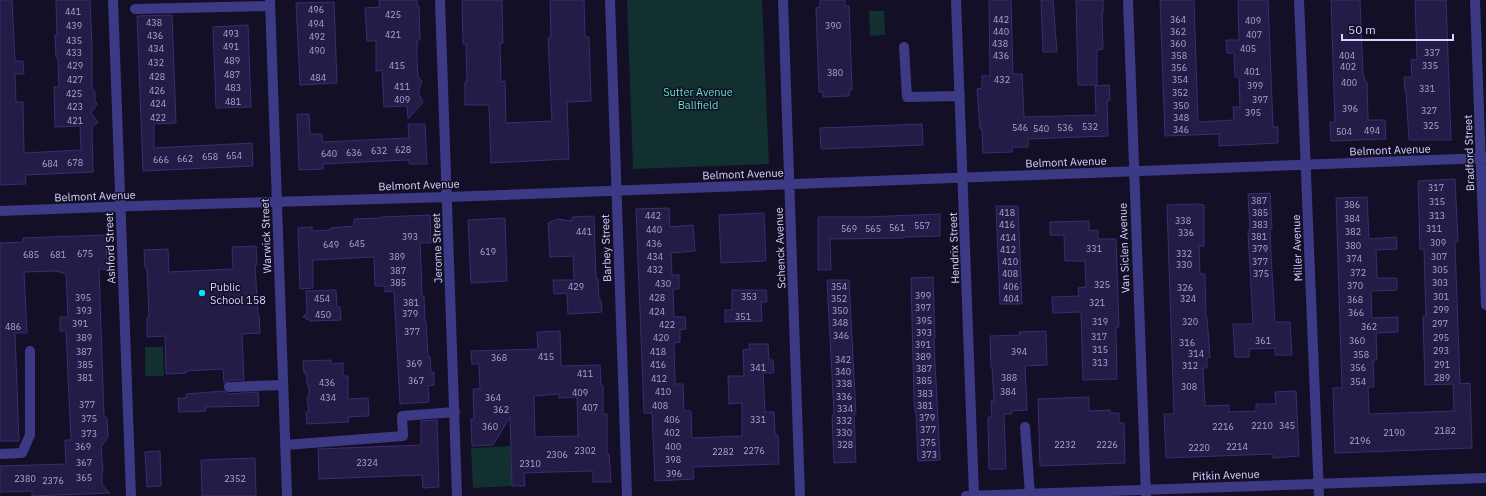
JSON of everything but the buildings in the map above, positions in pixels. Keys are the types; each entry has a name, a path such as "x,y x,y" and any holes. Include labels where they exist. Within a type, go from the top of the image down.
{"street":[{"name":"Ashford Street","path":"113,0 131,496"},
{"name":"Jerome Street","path":"440,0 448,197 457,496"},
{"name":"Barbey Street","path":"610,0 627,496"},
{"name":"Schenck Avenue","path":"783,0 800,496"},
{"name":"Hendrix Street","path":"956,0 974,496"},
{"name":"Van Siclen Avenue","path":"1128,0 1133,171 1146,493"},
{"name":"Miller Avenue","path":"1299,0 1319,496"},
{"name":"Bradford Street","path":"1475,0 1483,158 1486,305"},
{"path":"135,9 270,3"},
{"name":"Warwick Street","path":"270,3 287,496"},
{"path":"904,47 907,97 960,96"},
{"name":"Belmont Avenue","path":"0,211 120,206 448,197 1483,158"},
{"path":"0,454 22,453 30,436 30,351"},
{"path":"230,387 283,385"},
{"path":"285,445 403,436 402,416 455,412"},
{"path":"1025,427 1030,494"},
{"name":"Pitkin Avenue","path":"966,496 1146,493 1318,484 1486,478"}],"green space":[{"name":"Sutter Avenue Ballfield","path":"627,0 762,0 769,164 633,169"},
{"path":"869,11 884,11 885,35 870,36"},
{"path":"145,347 163,347 164,376 145,376"},
{"path":"510,446 512,486 473,488 471,448"}],"place":[{"name":"Public School 158","path":"202,293"}]}
